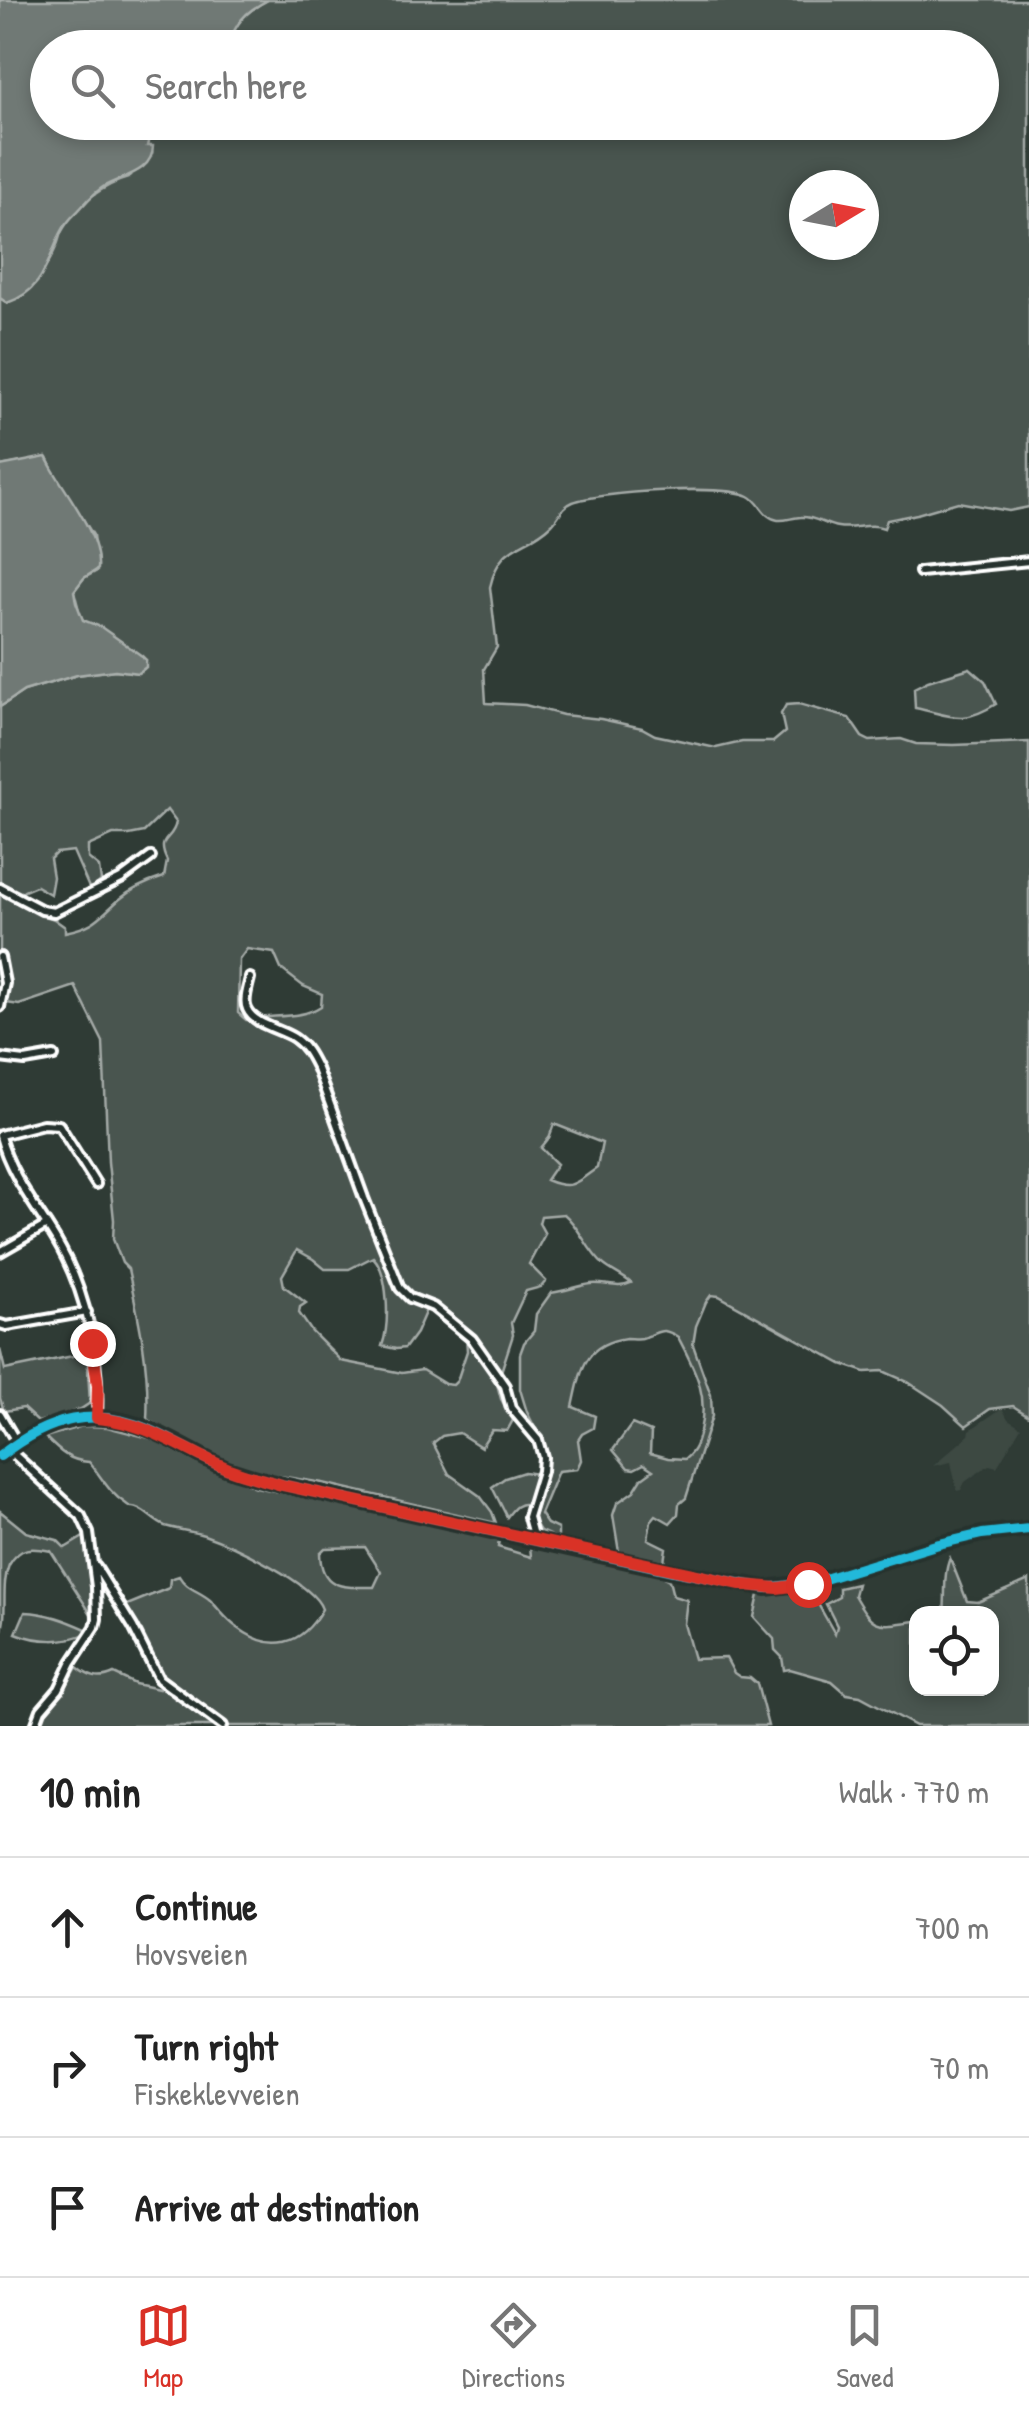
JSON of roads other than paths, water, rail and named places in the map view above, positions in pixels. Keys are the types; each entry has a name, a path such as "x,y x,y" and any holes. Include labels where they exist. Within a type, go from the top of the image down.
{"street":[{"path":"920,572 1029,561"},
{"path":"0,888 42,910 54,912 121,879 151,857"},
{"path":"0,957 6,983 0,1008"},
{"path":"250,978 247,1010 257,1020 286,1032 304,1046 317,1069 400,1288 407,1297 433,1307 472,1339 505,1386 511,1408 538,1440 542,1470 528,1517 534,1540"},
{"path":"0,1058 25,1061 54,1056"},
{"path":"96,1184 59,1124 43,1124 0,1136 10,1167 72,1270 87,1312 98,1386 97,1418"},
{"path":"0,1170 10,1167"},
{"path":"0,1252 47,1225"},
{"path":"0,1324 8,1326 87,1312"},
{"path":"0,1414 16,1443"},
{"path":"0,1456 44,1426 74,1418 124,1421 152,1430 238,1473 744,1585 777,1588 815,1582 939,1544 1029,1529"},
{"path":"8,1449 82,1516 89,1533 96,1584 94,1628 59,1688 41,1710 35,1726"},
{"path":"93,1566 133,1627 159,1679 223,1726"},
{"path":"96,1584 104,1580"}]}
